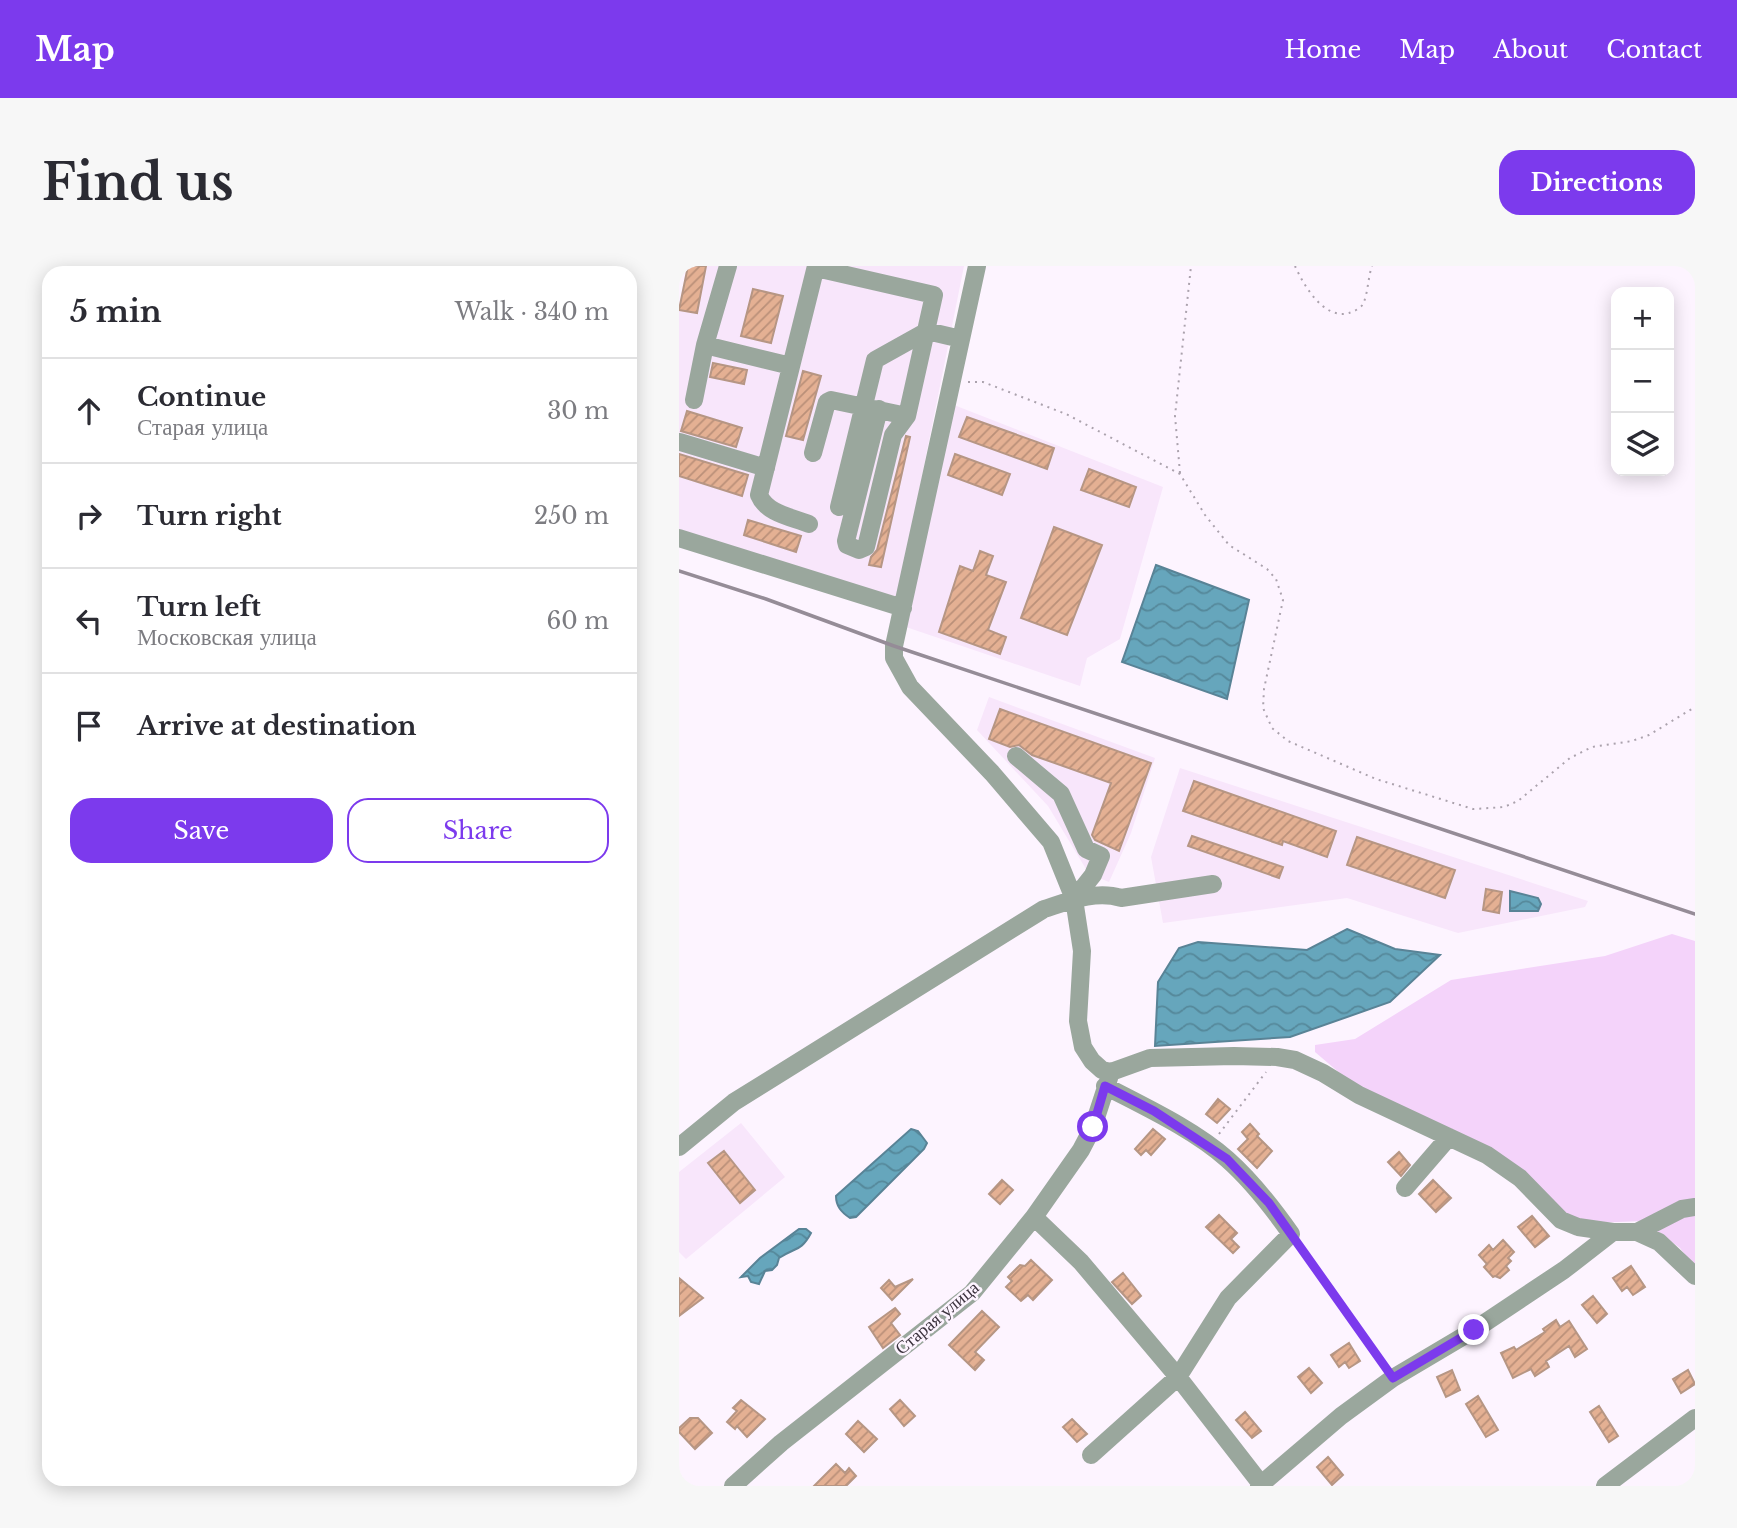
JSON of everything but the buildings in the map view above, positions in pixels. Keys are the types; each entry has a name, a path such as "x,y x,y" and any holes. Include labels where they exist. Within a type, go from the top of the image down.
{"street":[{"path":"694,400 705,345 728,266"},
{"path":"977,266 894,646 894,658 910,687 992,773 1051,842 1074,900 1082,951 1078,1021 1083,1047 1092,1062 1108,1079 1227,1159 1269,1203 1291,1234 1228,1298 1178,1377 1091,1455"},
{"path":"810,524 768,509 759,495 816,267 934,295 926,331 907,416 893,435 866,547 859,550 847,545 872,408 876,360 926,331 961,339"},
{"path":"705,345 791,366"},
{"path":"813,453 827,402 831,400 907,416"},
{"path":"839,507 872,408"},
{"path":"680,442 766,468"},
{"path":"679,538 903,608"},
{"path":"1016,756 1061,794 1086,849 1101,856 1093,875 1074,900"},
{"path":"679,1147 734,1102 1044,909 1107,894 1121,898 1213,884"},
{"path":"1108,1079 1150,1058 1277,1057 1295,1060 1359,1095 1487,1155 1520,1178 1561,1220 1577,1227 1637,1232 1659,1242 1695,1276"},
{"name":"Старая улица","path":"733,1486 781,1443 972,1293 1034,1217 1081,1150 1093,1127 1108,1079"},
{"path":"1405,1188 1449,1137"},
{"path":"1637,1232 1682,1209 1695,1207"},
{"path":"1034,1217 1081,1262 1178,1377 1260,1485 1341,1416 1393,1378 1474,1330 1595,1248 1613,1232"},
{"path":"1605,1486 1695,1418"}],"path":[{"path":"1191,266 1175,416 1180,474 1205,514 1229,545 1267,569 1276,579 1283,600 1264,689 1263,708 1272,728 1289,741 1375,779 1473,809 1504,807 1518,801 1570,758 1592,747 1632,741 1649,735 1695,706"},
{"path":"1295,266 1310,292 1323,307 1340,314 1352,313 1363,304 1372,266"},
{"path":"950,388 968,382 983,382 1002,388 1066,414 1180,474"},
{"path":"1209,1146 1277,1057"},
{"path":"1291,1234 1393,1378"}],"shaded area":[{"path":"687,266 964,266 897,601 679,531 679,307"},
{"path":"954,405 1163,487 1120,639 1087,658 1080,686 906,627"},
{"path":"989,697 1155,758 1131,833 1109,882 1089,874 1048,806 977,730"},
{"path":"1180,768 1588,901 1585,907 1458,933 1347,898 1163,923 1151,857"},
{"path":"1672,934 1695,941 1695,1268 1680,1248 1643,1221 1593,1223 1564,1214 1524,1174 1362,1092 1315,1052 1315,1045 1355,1039 1451,980 1605,956"},
{"path":"741,1123 785,1177 686,1259 679,1252 679,1172"}],"water":[{"path":"1156,565 1249,600 1227,699 1122,662"},
{"path":"1510,891 1538,898 1541,904 1538,911 1510,911"},
{"path":"1347,929 1395,949 1440,955 1390,1002 1290,1037 1155,1046 1158,982 1179,948 1198,942 1307,950"},
{"path":"911,1129 918,1131 927,1143 924,1149 856,1217 847,1216 838,1206 836,1196"},
{"path":"799,1229 806,1229 811,1233 801,1246 779,1258 772,1270 765,1271 759,1284 751,1282 748,1276 741,1277 760,1258"}],"railway":[{"path":"679,571 766,599 894,646 1695,914"}],"route":[{"path":"1093,1127 1105,1086 1154,1111 1227,1159 1269,1203 1393,1378 1474,1330"}]}
